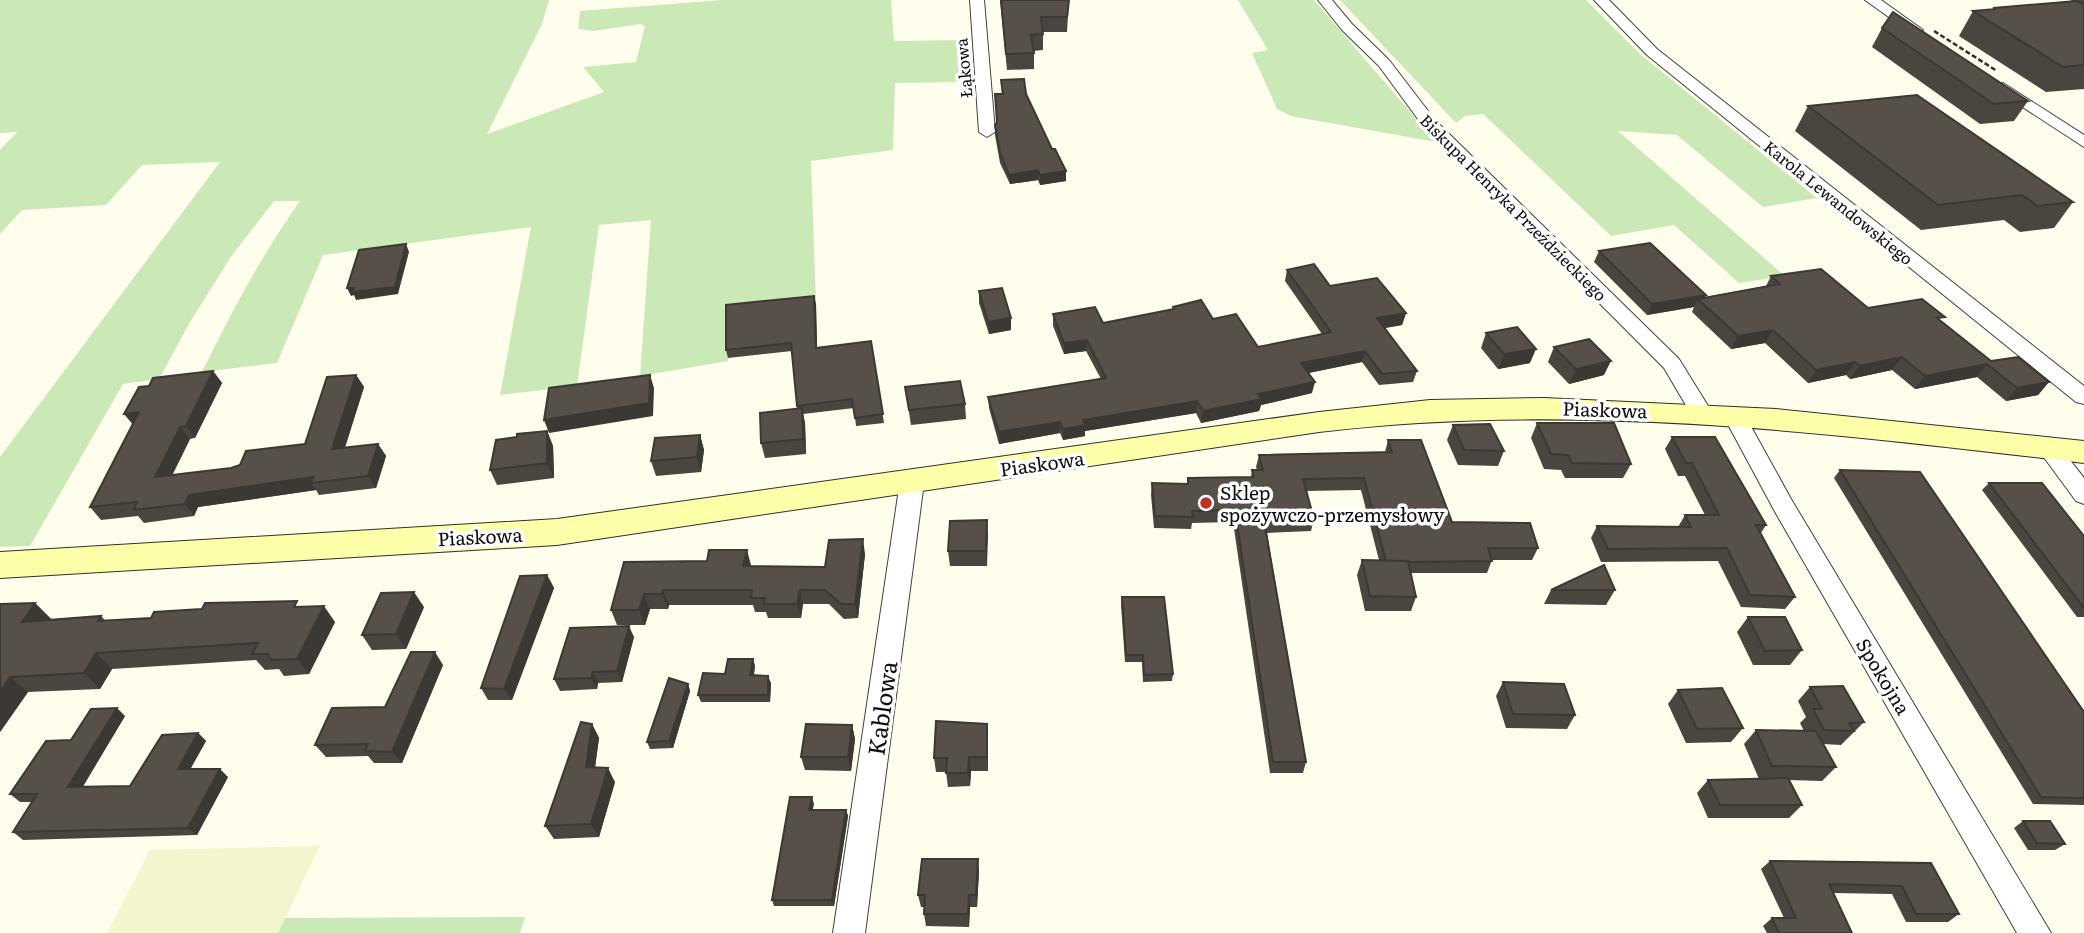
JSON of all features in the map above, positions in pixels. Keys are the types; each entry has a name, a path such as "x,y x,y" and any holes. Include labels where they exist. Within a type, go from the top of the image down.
{"street":[{"name":"Łąkowa","path":"977,0 987,132"},
{"name":"Biskupa Henryka Przeździeckiego","path":"1325,0 1384,63 1429,123 1672,364 1702,414"},
{"name":"Karola Lewandowskiego","path":"1601,0 1652,52 2084,397"},
{"path":"1872,0 1930,34"},
{"path":"1987,77 2084,142"},
{"name":"Piaskowa","path":"0,565 557,532 1393,413 1466,408 1574,408 1702,414 2084,452"},
{"name":"Spokojna","path":"1735,417 1782,504 2035,933"},
{"path":"2048,448 2084,495"},
{"name":"Kablowa","path":"849,933 912,482"}],"path":[{"path":"1930,34 2004,76"}],"green space":[{"path":"0,0 549,0 542,24 487,134 604,92 583,67 636,62 645,26 640,24 594,31 578,29 580,11 723,0 891,0 894,41 967,40 968,82 895,83 893,150 811,161 816,304 728,314 728,361 640,376 651,220 599,225 577,386 500,395 531,227 323,255 277,363 202,372 248,284 300,201 274,201 230,258 190,322 159,379 123,384 30,546 0,547 0,457 220,162 142,165 106,205 22,210 0,234 0,150 17,132 0,133"},
{"path":"1238,0 1314,0 1436,142 1291,116 1277,109 1252,53 1268,50"},
{"path":"1340,0 1586,0 1640,54 1817,198 1763,207 1677,135 1618,131 1785,276 1739,283 1674,225 1611,236 1483,114 1465,116 1456,123"},
{"path":"320,846 278,933 107,933 150,850"},
{"path":"525,917 520,933 278,933 285,918"}],"building":[{"path":"1001,0 1069,0 1067,17 1041,17 1043,34 1031,35 1034,53 1006,54"},
{"path":"2077,1 2084,5 2084,65 2063,67 1973,11 1996,9 1993,8"},
{"path":"1893,12 2028,101 1994,104 1882,28"},
{"path":"1024,79 1026,94 1052,149 1055,149 1066,171 1040,175 1038,170 1009,175 1000,153 995,125 995,94 1003,94 1001,80"},
{"path":"1917,95 2073,202 2038,206 2022,195 1938,205 1808,106"},
{"path":"1650,243 1706,295 1652,304 1599,251"},
{"path":"406,244 395,287 352,292 354,288 347,288 359,250"},
{"path":"1314,264 1330,286 1377,278 1406,313 1377,318 1417,371 1382,374 1365,351 1301,363 1315,382 1258,394 1262,399 1203,411 1197,401 1083,420 1086,425 1063,429 1060,422 999,432 988,397 1106,378 1087,340 1064,343 1053,314 1095,307 1103,323 1174,309 1173,307 1201,300 1213,319 1236,314 1258,347 1331,332 1287,270"},
{"path":"1821,269 1868,308 1922,299 1945,317 1937,318 1991,361 2018,357 2049,382 2017,388 1987,364 1925,376 1902,357 1859,366 1855,362 1816,370 1773,330 1738,336 1698,299 1780,284 1771,276"},
{"path":"1002,288 1011,318 988,322 979,291"},
{"path":"814,296 816,348 871,341 883,414 855,418 852,399 797,406 791,343 726,350 726,305"},
{"path":"1517,327 1536,349 1504,354 1486,333"},
{"path":"1589,339 1611,361 1576,369 1554,347"},
{"path":"213,371 186,426 180,427 155,477 231,468 240,465 246,451 305,444 327,377 356,375 332,449 378,444 368,476 311,483 313,477 189,495 185,504 134,510 137,502 90,507 139,412 124,414 139,387 149,386 153,378"},
{"path":"650,375 649,403 544,420 549,388"},
{"path":"960,381 965,404 909,410 905,387"},
{"path":"802,408 803,439 761,443 760,413"},
{"path":"1537,423 1614,423 1631,464 1572,463 1568,455 1551,454"},
{"path":"1490,424 1504,451 1464,450 1453,425"},
{"path":"547,431 547,463 490,470 496,440 517,437 517,434"},
{"path":"700,435 697,457 651,461 655,438"},
{"path":"1672,437 1715,437 1766,525 1756,525 1795,597 1750,595 1727,548 1608,549 1597,526 1691,527 1685,515 1719,515 1692,463 1686,463"},
{"path":"1388,440 1421,440 1452,522 1530,523 1538,548 1488,548 1492,561 1386,561 1364,478 1303,479 1314,519 1264,521 1306,762 1273,762 1235,510 1192,511 1193,517 1155,516 1152,483 1188,484 1188,478 1254,477 1252,470 1263,470 1259,455 1392,452"},
{"path":"1840,470 1920,472 2084,712 2084,798 2041,797"},
{"path":"1989,483 2042,483 2084,536 2084,608"},
{"path":"987,520 986,551 948,551 950,521"},
{"path":"863,539 855,604 841,604 825,590 800,590 797,604 764,604 765,598 751,598 752,590 663,590 662,594 644,594 639,610 611,610 624,562 707,561 709,550 747,550 743,566 825,567 829,540"},
{"path":"1362,560 1408,561 1416,597 1370,596"},
{"path":"1604,565 1615,590 1551,590"},
{"path":"547,575 504,689 481,688 520,576"},
{"path":"414,592 396,634 362,635 381,593"},
{"path":"1122,597 1164,597 1173,674 1144,675 1143,655 1126,655"},
{"path":"297,601 294,607 324,606 297,659 271,660 268,654 252,654 258,643 96,653 84,673 10,677 0,692 0,604 35,603 22,622 101,616 98,621 151,618 154,612 202,609 205,603"},
{"path":"1748,617 1785,617 1802,650 1765,651"},
{"path":"629,626 617,671 593,672 591,678 554,679 570,628"},
{"path":"411,652 435,652 392,752 365,751 368,744 315,745 332,708 385,707"},
{"path":"728,659 753,659 750,675 768,676 768,695 698,695 703,673 725,674"},
{"path":"669,678 688,684 669,741 647,742"},
{"path":"1503,682 1564,684 1575,715 1513,714"},
{"path":"1843,686 1864,722 1849,723 1854,731 1824,730 1813,709 1822,709 1810,687"},
{"path":"1722,688 1743,728 1697,729 1678,690"},
{"path":"117,708 68,787 130,786 162,735 198,733 178,769 220,769 188,828 13,832 37,794 10,794 46,741 71,740 91,709"},
{"path":"936,721 987,724 987,757 969,757 968,773 946,773 947,758 934,758"},
{"path":"581,722 592,724 586,767 608,768 591,824 545,826"},
{"path":"806,724 852,725 848,757 801,757"},
{"path":"1756,730 1816,731 1836,767 1772,766"},
{"path":"1788,778 1802,805 1720,805 1708,780"},
{"path":"790,797 812,797 809,810 846,810 832,900 772,900"},
{"path":"2023,821 2050,821 2065,844 2037,843"},
{"path":"922,859 978,859 976,895 969,895 968,914 924,914 925,895 918,895"},
{"path":"1770,861 1931,863 1959,914 1916,914 1902,886 1829,884 1852,933 1779,933 1772,918 1796,918"}],"place":[{"name":"Sklep spożywczo-przemysłowy","path":"1206,503"}]}
